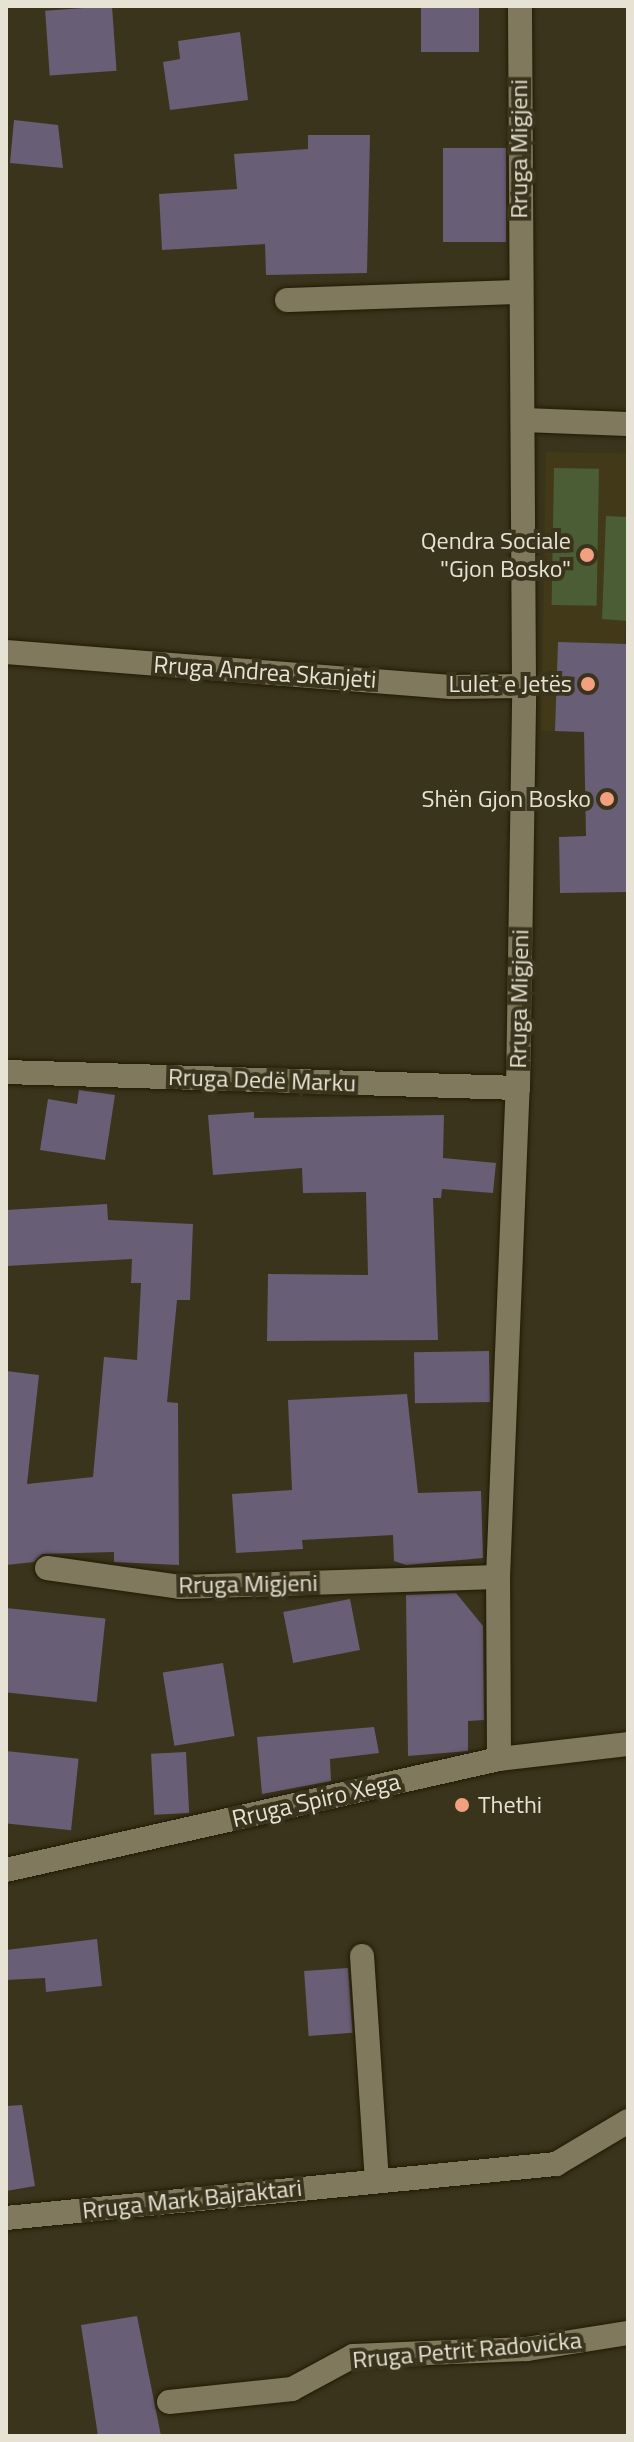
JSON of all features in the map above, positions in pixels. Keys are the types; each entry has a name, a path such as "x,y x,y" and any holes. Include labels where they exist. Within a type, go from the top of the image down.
{"street":[{"name":"Rruga Migjeni","path":"499,1759 498,1577 518,1088 524,686 523,420 518,292 520,6"},
{"path":"287,300 518,292"},
{"path":"523,420 628,424"},
{"name":"Rruga Andrea Skanjeti","path":"6,652 451,687 524,686"},
{"name":"Rruga Dedë Marku","path":"6,1072 518,1088"},
{"name":"Rruga Migjeni","path":"47,1568 180,1587 498,1577"},
{"name":"Rruga Spiro Xega","path":"6,1870 499,1759 628,1744"},
{"path":"362,1956 377,2181"},
{"name":"Rruga Mark Bajraktari","path":"6,2218 556,2164 628,2121"},
{"name":"Rruga Petrit Radovicka","path":"169,2402 292,2389 353,2356 527,2349 628,2333"}],"shaded area":[{"name":"Qendra Sociale \"Gjon Bosko\"","path":"546,452 628,453 623,732 541,731"}],"green space":[{"path":"554,468 599,469 597,606 552,605"},
{"path":"606,516 628,517 628,621 602,619"}],"building":[{"path":"112,6 117,71 50,76 45,11"},
{"path":"421,6 479,6 479,52 421,52"},
{"path":"240,32 248,100 170,110 163,62 180,59 178,41"},
{"path":"14,120 58,125 63,168 10,163"},
{"path":"308,135 370,135 367,273 266,275 265,244 162,250 159,194 237,189 234,154 308,149"},
{"path":"443,148 506,148 506,242 443,242"},
{"path":"558,642 628,644 628,892 560,893 559,837 586,836 584,732 555,731"},
{"path":"79,1090 115,1095 105,1160 40,1150 48,1099 77,1104"},
{"path":"254,1112 254,1118 444,1115 443,1158 496,1163 493,1193 442,1189 441,1198 433,1198 438,1340 267,1341 268,1274 368,1275 366,1192 303,1193 302,1168 213,1175 208,1115"},
{"path":"107,1204 108,1220 193,1224 190,1300 177,1300 167,1402 178,1403 179,1565 114,1562 114,1552 42,1554 34,1562 6,1565 6,1371 39,1375 27,1484 93,1477 104,1357 137,1360 141,1283 131,1283 132,1259 6,1266 6,1210"},
{"path":"489,1351 490,1402 415,1403 414,1352"},
{"path":"407,1394 418,1493 481,1491 483,1558 406,1565 394,1561 393,1535 302,1540 303,1549 236,1553 232,1494 292,1490 288,1400"},
{"path":"456,1593 483,1626 484,1720 468,1721 468,1751 408,1756 406,1595"},
{"path":"350,1599 360,1650 293,1663 283,1612"},
{"path":"6,1608 105,1618 97,1702 6,1692"},
{"path":"223,1663 235,1736 174,1746 163,1673"},
{"path":"374,1727 379,1753 330,1759 331,1781 262,1794 257,1737"},
{"path":"6,1751 79,1759 71,1830 6,1823"},
{"path":"186,1752 189,1813 154,1815 151,1754"},
{"path":"97,1939 102,1986 46,1992 45,1978 6,1980 6,1950"},
{"path":"348,1968 353,2033 309,2036 304,1971"},
{"path":"22,2105 35,2186 6,2191 6,2106"},
{"path":"137,2316 161,2436 98,2436 81,2325"}],"place":[{"name":"Qendra Sociale \"Gjon Bosko\"","path":"587,555"},
{"name":"Lulet e Jetës","path":"588,684"},
{"name":"Shën Gjon Bosko","path":"607,799"},
{"name":"Thethi","path":"462,1805"}]}
